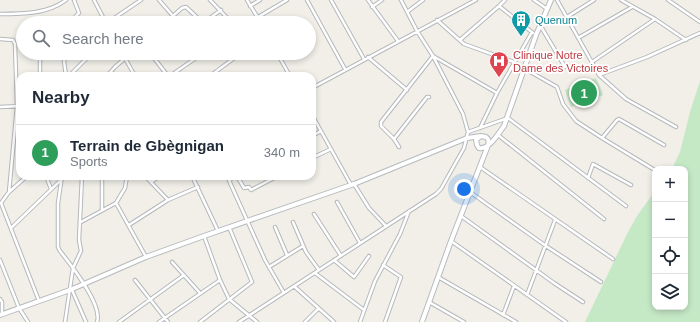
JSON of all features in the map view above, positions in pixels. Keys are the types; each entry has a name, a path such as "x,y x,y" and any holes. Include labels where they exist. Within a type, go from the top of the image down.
{"street":[{"path":"0,14 30,13 58,6 66,0"},
{"path":"74,0 79,13 76,16"},
{"path":"94,0 102,16"},
{"path":"117,16 141,0"},
{"path":"159,0 173,16 182,8 186,7 196,16"},
{"path":"211,0 226,16"},
{"path":"247,0 257,16"},
{"path":"250,6 260,0"},
{"path":"260,16 287,0"},
{"path":"307,0 316,16"},
{"path":"331,0 366,58 407,90"},
{"path":"368,0 398,41"},
{"path":"372,7 382,0"},
{"path":"239,322 439,192 464,148 468,132 463,114 433,56 400,0"},
{"path":"407,12 423,0"},
{"path":"316,86 476,0"},
{"path":"460,40 505,0"},
{"path":"534,0 547,9"},
{"path":"480,128 497,92 514,62 540,25 551,0"},
{"path":"557,0 599,74 626,99 676,127"},
{"path":"568,17 594,0"},
{"path":"621,0 655,19 686,40"},
{"path":"668,0 700,22"},
{"path":"499,6 534,34"},
{"path":"578,38 632,7"},
{"path":"213,16 221,10"},
{"path":"316,16 345,69"},
{"path":"592,62 655,19"},
{"path":"437,20 468,46 514,62"},
{"path":"540,25 565,67"},
{"path":"599,74 647,57 700,33"},
{"path":"422,322 479,167 488,146 508,118 526,65 534,34"},
{"path":"0,39 13,40 16,44"},
{"path":"399,147 394,139 380,124 433,56"},
{"path":"433,56 497,92"},
{"path":"17,60 17,72"},
{"path":"40,60 40,72"},
{"path":"64,60 65,72"},
{"path":"74,72 85,60"},
{"path":"111,72 123,60"},
{"path":"126,60 133,72"},
{"path":"156,60 166,72"},
{"path":"175,72 193,60"},
{"path":"215,72 232,60"},
{"path":"282,60 288,72"},
{"path":"526,65 527,70 557,87 563,104 573,118 602,138 652,168"},
{"path":"394,139 427,97 429,97"},
{"path":"0,107 16,106"},
{"path":"468,132 508,118"},
{"path":"508,118 626,206"},
{"path":"602,138 619,119 664,145"},
{"path":"316,122 353,185 369,208 386,226"},
{"path":"9,192 16,125"},
{"path":"316,134 321,131"},
{"path":"497,135 604,219"},
{"path":"0,300 2,302 1,314 71,290 146,257 353,185 467,138 481,136 487,138 488,146"},
{"path":"481,136 476,140 478,147 482,149 488,146"},
{"path":"316,156 331,149"},
{"path":"588,178 593,164 631,186"},
{"path":"479,167 612,260"},
{"path":"22,180 9,192 1,203 39,302"},
{"path":"48,180 51,189"},
{"path":"11,228 60,180"},
{"path":"62,180 58,202 58,247 85,284 98,315 97,322"},
{"path":"65,322 71,290 73,268 81,251 79,240 82,180"},
{"path":"102,180 102,209"},
{"path":"80,222 116,202 124,192 126,180"},
{"path":"154,180 151,182 168,200"},
{"path":"194,180 219,231"},
{"path":"230,180 269,266 284,293"},
{"path":"239,180 244,188 249,187 251,190 270,180"},
{"path":"129,225 168,200 198,187"},
{"path":"470,192 546,246 601,282"},
{"path":"116,202 146,257"},
{"path":"337,202 360,243"},
{"path":"360,322 375,281 400,234 409,211"},
{"path":"314,214 341,256"},
{"path":"461,216 583,302"},
{"path":"527,295 555,220"},
{"path":"293,222 303,246 319,270"},
{"path":"200,322 252,282 229,227"},
{"path":"275,227 287,255"},
{"path":"204,236 220,280 229,299 257,322"},
{"path":"451,241 566,322"},
{"path":"269,266 303,246"},
{"path":"334,260 354,277 369,256"},
{"path":"0,260 19,308 28,322"},
{"path":"172,262 200,293"},
{"path":"383,265 401,277 385,322"},
{"path":"315,273 364,310"},
{"path":"119,322 184,275"},
{"path":"438,277 516,322"},
{"path":"135,280 168,322"},
{"path":"159,322 220,280"},
{"path":"503,315 514,286"},
{"path":"295,287 334,322"},
{"path":"71,290 86,322"},
{"path":"429,302 464,322"},
{"path":"305,322 318,308"}],"green space":[{"path":"596,78 603,95 571,107 565,90"},
{"path":"700,81 700,322 585,322 628,232 652,195 652,310 688,310 688,166 673,166 680,152 690,112"}],"place":[{"name":"Quenum","path":"521,37"},
{"name":"Clinique Notre Dame des Victoires","path":"499,78"},
{"name":"Terrain de Gbègnigan","path":"584,93"}]}
